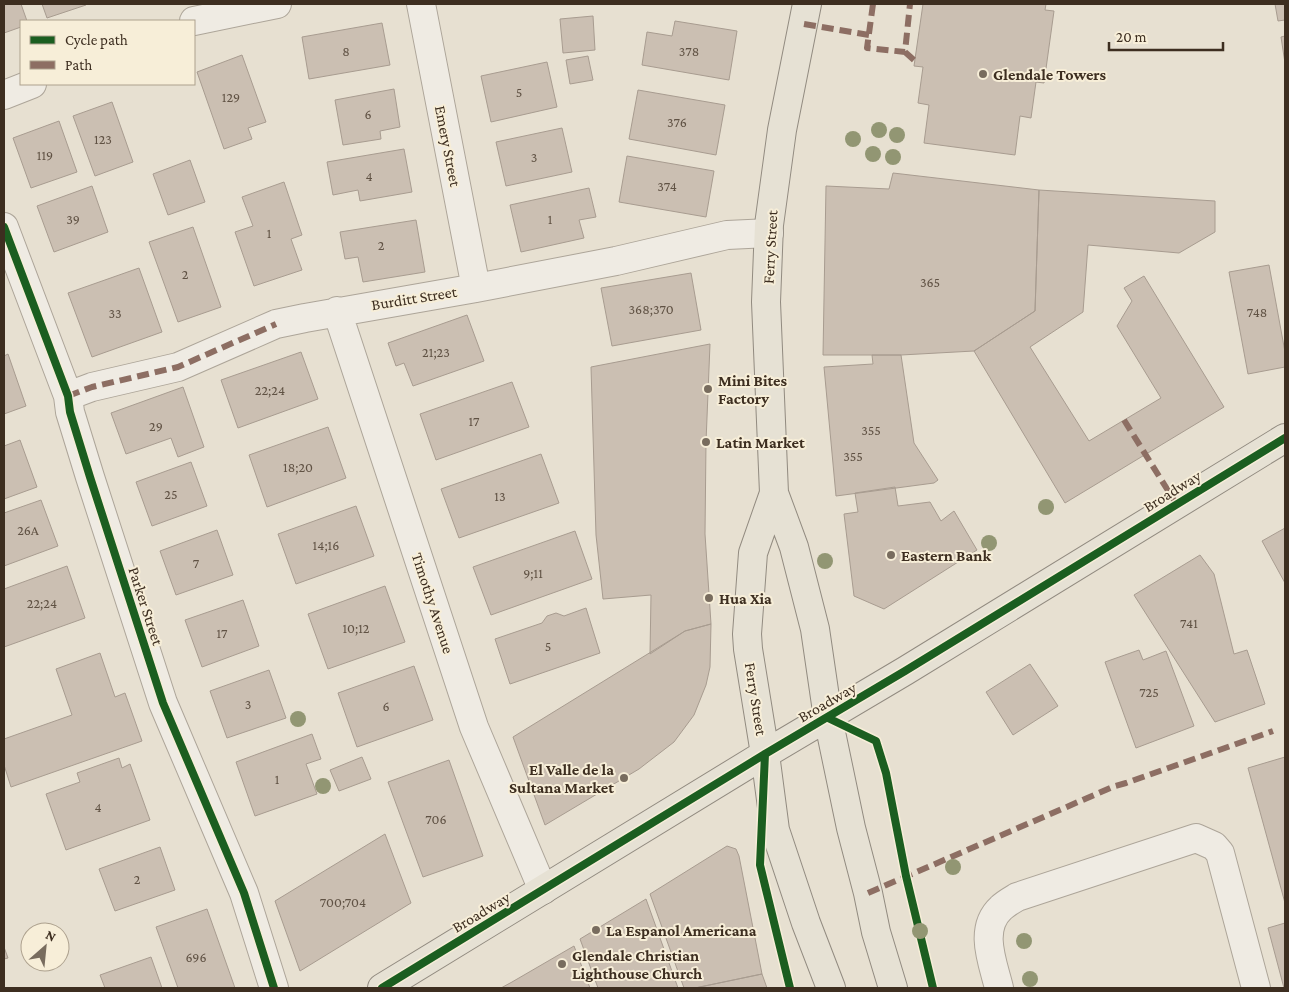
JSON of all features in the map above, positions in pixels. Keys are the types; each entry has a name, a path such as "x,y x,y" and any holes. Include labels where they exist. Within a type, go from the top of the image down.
{"main road":[{"name":"Ferry Street","path":"807,4 782,130 769,233 766,302 774,493 794,546 815,629 828,718 851,828 876,932 893,988"},
{"name":"Broadway","path":"382,988 1285,438"},
{"name":"Ferry Street","path":"774,493 753,553 747,634 748,649 775,830 806,924 831,988"}],"street":[{"path":"195,22 277,4"},
{"name":"Emery Street","path":"421,4 476,288"},
{"path":"4,95 29,85"},
{"name":"Parker Street","path":"4,227 68,396 70,412 90,477 163,703 244,894 274,988"},
{"name":"Burditt Street","path":"68,396 92,388 178,367 276,324 337,311 476,288 616,260 727,235 769,233"},
{"name":"Timothy Avenue","path":"337,311 474,727 543,890"},
{"path":"999,988 988,940 994,916 1001,908 1017,897 1196,838 1214,846 1220,853 1256,988"}],"building":[{"path":"4,4 21,4 27,20 20,20 20,27 4,33"},
{"path":"42,4 86,4 86,5 47,18"},
{"name":"Glendale Towers","path":"923,4 1046,4 1045,10 1054,11 1044,83 1036,82 1031,118 1020,116 1015,155 924,143 929,105 918,103 923,67 914,66"},
{"path":"1275,4 1285,4 1285,20 1278,21"},
{"path":"593,16 595,50 563,53 560,19"},
{"path":"675,21 737,31 729,80 642,65 647,32 672,36"},
{"path":"382,23 390,65 309,79 302,37"},
{"path":"1285,36 1285,63 1281,37"},
{"path":"242,55 266,122 248,128 252,139 224,149 197,72"},
{"path":"588,56 593,80 570,84 566,60"},
{"path":"547,62 557,107 491,122 481,76"},
{"path":"394,89 400,127 380,131 381,139 343,145 335,100"},
{"path":"638,90 725,105 716,155 629,139"},
{"path":"112,102 133,162 95,176 73,116"},
{"path":"59,121 77,172 31,188 13,138"},
{"path":"562,128 572,172 506,186 496,142"},
{"path":"404,149 412,192 360,201 358,190 333,195 327,162"},
{"path":"627,156 714,171 706,217 619,202"},
{"path":"190,160 205,202 168,215 153,174"},
{"path":"893,173 1039,190 1035,311 974,351 901,355 823,355 826,186 889,189"},
{"path":"284,182 302,235 291,239 302,270 254,286 235,232 253,226 242,197"},
{"path":"92,186 108,232 54,252 37,206"},
{"path":"589,188 596,217 579,220 584,238 521,252 510,205"},
{"path":"1039,190 1215,201 1215,232 1179,253 1088,245 1083,312 1030,347 1089,441 1161,398 1117,326 1132,301 1124,288 1144,276 1224,407 1065,503 974,351 1035,311"},
{"path":"416,220 425,272 363,282 358,257 345,259 340,232"},
{"path":"193,227 221,307 178,322 149,242"},
{"path":"1269,265 1285,352 1285,367 1248,374 1229,272"},
{"path":"139,268 162,332 92,357 68,293"},
{"path":"691,273 701,330 612,346 601,288"},
{"path":"467,315 484,361 413,386 404,363 396,366 388,343"},
{"path":"710,344 705,534 711,624 685,631 650,654 651,595 603,599 596,535 591,367"},
{"path":"301,352 318,399 238,428 221,380"},
{"path":"8,354 26,406 4,414 4,356"},
{"path":"872,355 901,355 914,443 938,480 934,483 836,496 824,367 873,364"},
{"path":"512,382 529,427 436,460 420,414"},
{"path":"183,387 204,447 178,457 171,438 126,454 111,413"},
{"path":"328,427 346,478 267,507 249,455"},
{"path":"20,440 37,487 4,499 4,446"},
{"path":"541,454 559,503 459,538 441,489"},
{"path":"191,462 207,506 152,526 136,482"},
{"path":"895,487 898,506 930,502 941,521 954,511 977,550 884,609 854,596 844,514 858,512 855,493"},
{"path":"41,500 58,546 4,566 4,513"},
{"path":"356,506 374,556 296,584 278,534"},
{"path":"1285,528 1285,583 1262,541"},
{"path":"217,530 233,575 176,595 160,551"},
{"path":"575,531 592,579 491,615 473,567"},
{"path":"1200,555 1214,574 1234,654 1247,650 1265,704 1215,722 1134,595"},
{"path":"67,566 85,618 4,647 4,589"},
{"path":"385,586 405,642 328,669 308,614"},
{"path":"243,600 259,646 202,667 185,620"},
{"path":"586,608 600,653 510,684 495,639 542,623 547,616 556,613 564,616"},
{"path":"711,624 710,667 706,685 694,715 674,742 639,769 545,825 513,737 685,631"},
{"path":"1139,650 1143,660 1166,651 1194,726 1136,748 1105,662"},
{"path":"100,653 115,697 125,693 142,741 11,787 4,765 4,739 72,715 56,669"},
{"path":"1030,664 1058,706 1013,735 986,692"},
{"path":"414,666 433,720 357,747 338,693"},
{"path":"269,670 286,718 227,738 210,691"},
{"path":"312,734 321,759 306,764 317,794 255,816 236,762"},
{"path":"362,757 371,779 339,791 330,770"},
{"path":"1285,757 1285,903 1248,768"},
{"path":"119,758 122,768 130,764 150,820 66,850 46,794 80,782 77,773"},
{"path":"449,760 483,856 423,877 388,782"},
{"path":"385,834 411,903 300,971 275,901"},
{"path":"727,846 736,849 739,856 762,974 695,988 684,988 650,894"},
{"path":"160,847 175,890 115,911 99,869"},
{"path":"646,899 678,988 598,988 580,939"},
{"path":"207,909 235,988 178,988 156,927"},
{"path":"1285,923 1285,988 1284,988 1268,928"},
{"name":"Glendale Christian Lighthouse Church","path":"574,946 590,988 501,988 512,982"},
{"path":"4,947 8,958 4,959"},
{"path":"151,957 162,988 105,988 100,975"},
{"path":"762,974 767,988 695,988"}],"marked path":[{"path":"873,4 867,48 905,52 910,4"},
{"path":"804,24 869,35"},
{"path":"905,52 915,61"},
{"path":"68,396 92,387 178,367 276,324"},
{"path":"1124,420 1177,505"},
{"path":"868,893 1115,786 1273,731"}],"cycle path":[{"path":"4,227 68,396 70,412 90,477 163,703 244,893 274,988"},
{"path":"382,988 1285,438"},
{"path":"828,718 876,741 886,773 906,876 933,988"},
{"path":"765,754 760,865 790,988"}],"place":[{"name":"Glendale Towers","path":"983,74"},
{"name":"Mini Bites Factory","path":"708,389"},
{"name":"Latin Market","path":"706,442"},
{"name":"Eastern Bank","path":"891,555"},
{"name":"Hua Xia","path":"709,598"},
{"name":"El Valle de la Sultana Market","path":"624,778"},
{"name":"La Espanol Americana","path":"596,930"},
{"name":"Glendale Christian Lighthouse Church","path":"562,964"}]}
